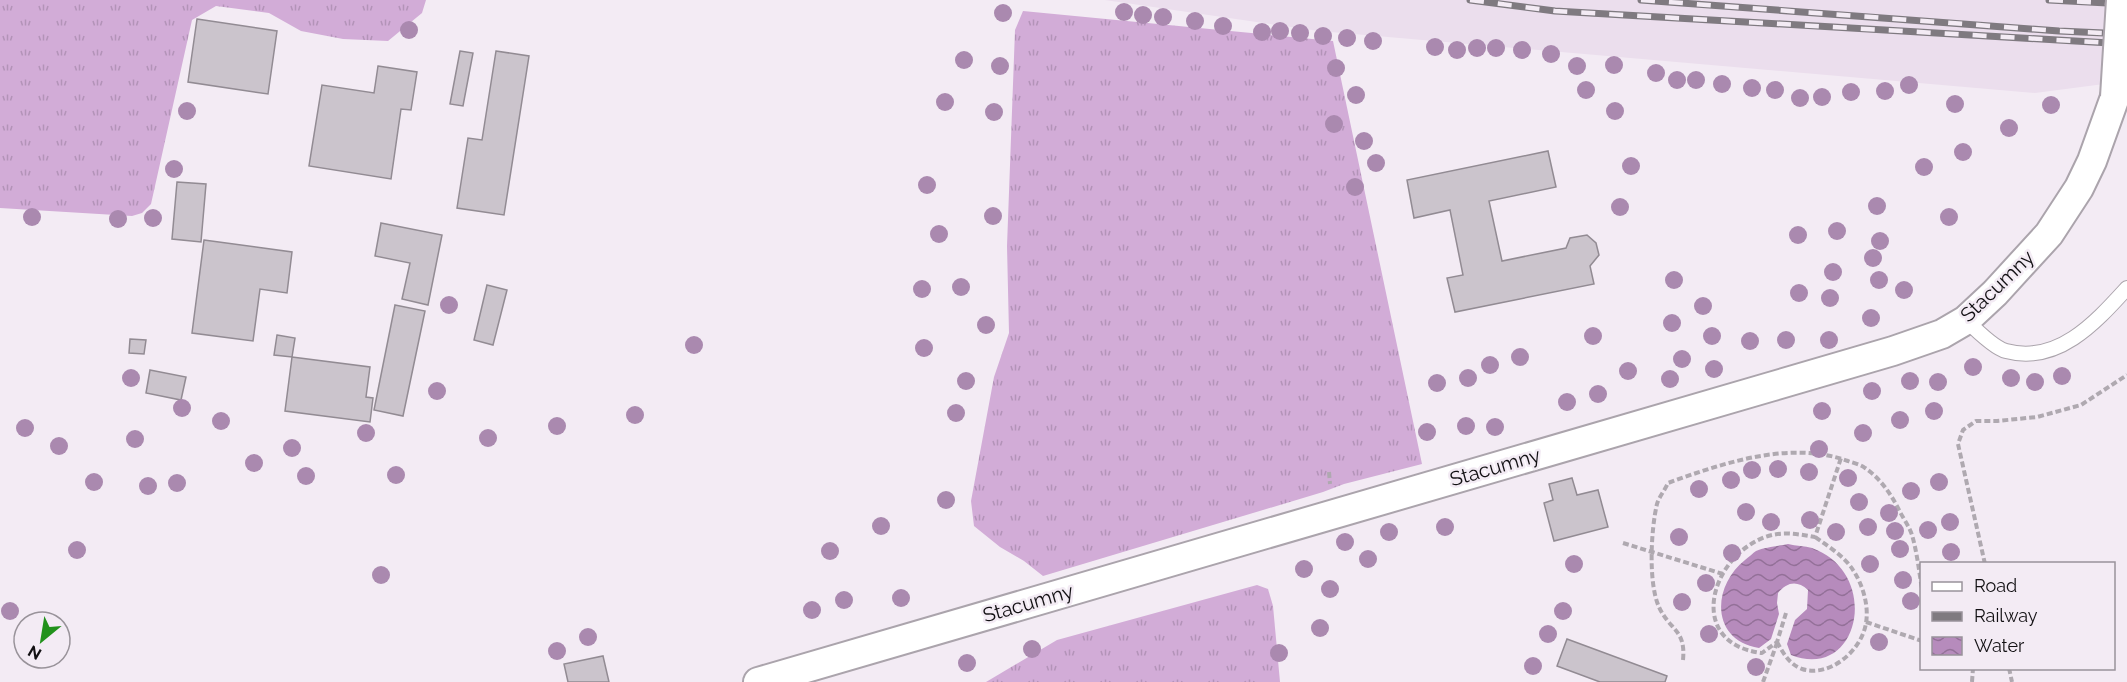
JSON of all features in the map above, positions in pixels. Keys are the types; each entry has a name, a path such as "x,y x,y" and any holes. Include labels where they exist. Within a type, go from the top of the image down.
{"street":[{"name":"Stacumny","path":"758,682 1871,357 1942,334 1966,320 1995,293 2049,234 2079,188 2092,161 2115,97 2121,0"}],"lane":[{"path":"1966,320 2004,351 2030,353 2060,346 2084,332 2127,288"}],"path":[{"path":"1985,562 1958,444 1963,430 1976,421 2037,417 2080,405 2127,375"},
{"path":"1683,660 1684,646 1679,634 1667,621 1658,606 1653,588 1653,552 1658,502 1668,483 1738,462 1772,455 1799,452 1831,454 1862,466 1877,477 1894,501 1912,534 1920,578"},
{"path":"1815,537 1841,458"},
{"path":"1795,533 1815,537 1852,568 1861,585 1865,601 1866,622 1863,635 1846,657 1833,667 1815,670 1802,669 1785,656 1777,642 1762,653 1747,651 1724,637 1715,623 1713,610 1715,588 1725,568 1750,544 1766,537 1795,533"},
{"path":"1623,543 1722,574"},
{"path":"1763,682 1786,612"},
{"path":"1866,622 1920,640"}],"shaded area":[{"path":"1105,0 2127,0 2127,81 2035,93 1319,31"}],"green space":[{"path":"0,0 426,0 422,13 388,41 343,39 301,31 269,13 216,6 192,20 151,204 142,213 132,216 0,208"},
{"path":"1023,11 1333,41 1422,464 1344,484 1043,576 974,526 971,501 994,377 1009,333 1007,246 1015,30"},
{"path":"1257,585 1268,589 1273,606 1280,682 986,682 1057,640"}],"water":[{"path":"1788,544 1812,548 1834,561 1848,579 1854,600 1854,621 1846,640 1833,653 1815,659 1791,655 1787,644 1795,620 1807,609 1808,590 1800,585 1785,586 1778,593 1779,614 1771,639 1759,648 1743,643 1732,635 1724,623 1721,611 1726,584 1745,560 1756,551"}],"building":[{"path":"197,19 277,31 268,94 188,82"},
{"path":"460,51 473,53 463,106 450,104"},
{"path":"496,51 529,56 504,215 457,208 468,138 482,140"},
{"path":"378,66 417,72 411,110 401,109 391,179 309,166 322,85 374,93"},
{"path":"1548,151 1556,187 1489,201 1502,261 1566,248 1570,238 1587,235 1596,243 1599,255 1590,266 1594,284 1455,312 1447,278 1463,275 1450,210 1414,218 1407,180"},
{"path":"177,182 206,184 201,242 172,239"},
{"path":"381,223 442,235 428,305 402,299 410,263 375,256"},
{"path":"204,240 292,252 287,293 260,289 253,341 192,333"},
{"path":"487,285 507,290 493,345 474,340"},
{"path":"395,305 425,311 403,416 374,410"},
{"path":"277,335 295,338 292,357 274,355"},
{"path":"130,339 146,340 144,354 129,353"},
{"path":"292,357 370,367 366,397 373,398 370,422 285,411"},
{"path":"150,370 186,377 181,400 146,393"},
{"path":"1572,478 1577,495 1598,490 1608,527 1554,541 1544,503 1553,500 1549,484"},
{"path":"1567,639 1667,676 1665,682 1600,682 1557,666"},
{"path":"603,656 609,682 568,682 564,664"}],"railway":[{"path":"1470,0 1555,11 2127,44"},
{"path":"1641,0 2127,34"},
{"path":"2049,0 2127,4"}]}
